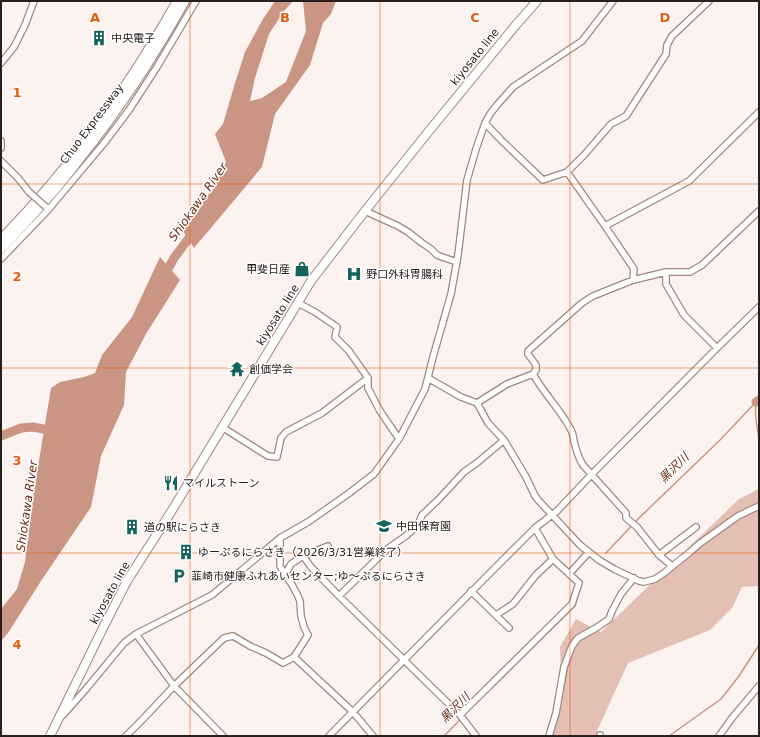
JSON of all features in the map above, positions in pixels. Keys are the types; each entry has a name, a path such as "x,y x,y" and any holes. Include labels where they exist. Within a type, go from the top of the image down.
{"highway":[{"name":"Chuo Expressway","path":"1,239 73,156 104,115 136,70 177,1"},
{"name":"Chuo Expressway","path":"1,249 66,177 110,120 134,86 185,1"},
{"name":"kiyosato line","path":"50,736 127,581 175,506 314,278 429,131 537,1"}],"street":[{"path":"1,63 14,47 25,25 34,1"},
{"path":"1,259 105,142 130,110 196,1"},
{"path":"58,720 124,643 136,634 212,595 280,538 308,522 374,474 399,439 425,389 451,294 457,262 467,180 485,123 497,105 513,87 582,41 613,1"},
{"path":"485,123 543,180 567,172 611,124 626,116 666,54 667,45 672,36 709,1"},
{"path":"606,226 689,180 759,112"},
{"path":"1,141 1,148"},
{"path":"1,161 18,178 29,192 47,208"},
{"path":"567,172 606,226 634,269 633,280"},
{"path":"365,211 398,226 431,249 437,255 457,262"},
{"path":"477,403 507,384 533,374 536,370 536,365 528,352 582,303 593,296 633,280 666,272 690,272 702,265 759,211"},
{"path":"666,272 666,284 684,315 717,348"},
{"path":"298,304 315,312 337,328 335,338 349,351 368,378 368,388 380,411 399,439"},
{"path":"329,736 471,591 535,528 561,507 759,307"},
{"path":"533,374 573,433 574,444 579,458 584,465 626,513 626,518 637,527 659,555 672,566"},
{"path":"222,427 268,456 277,457 281,438 286,432 322,413 368,378"},
{"path":"428,378 461,397 477,403 488,423 504,440 526,477 535,496 552,515 580,545 599,560 639,581 655,579 685,557 699,544 738,516 759,506"},
{"path":"339,596 386,550 418,525 422,515 464,472 504,440"},
{"path":"659,555 696,527"},
{"path":"460,715 572,604 579,583 553,559 535,528"},
{"path":"126,736 174,686 224,638 233,636 283,663 294,657 308,635 301,616 300,601 280,566 280,538"},
{"path":"285,575 291,564 303,556 328,546"},
{"path":"569,574 589,552"},
{"path":"303,556 311,567 339,596 460,715 476,736"},
{"path":"496,615 513,604 536,575 553,559"},
{"path":"549,736 556,713 564,667 572,646 578,638 609,619 621,594 634,578"},
{"path":"471,591 509,628"},
{"path":"136,634 174,686 223,736"},
{"path":"294,657 353,712 373,736"},
{"path":"719,736 759,686"}],"shaded area":[{"path":"275,1 293,1 284,11 269,34 255,78 250,101 262,98 286,82 306,31 303,1 336,1 331,14 323,23 310,65 275,114 262,167 194,248 181,228 214,188 226,162 215,134 223,124 245,52 263,19"},
{"path":"160,257 180,280 146,334 126,372 124,405 101,456 91,507 8,633 1,641 1,609 17,589 25,562 34,491 51,388 60,382 95,373 102,355 132,317"},
{"path":"759,489 759,586 742,587 732,608 710,630 628,663 596,736 551,736 562,694 560,647 576,619 601,632 739,499"}],"waterway":[{"name":"Shiokawa River","path":"163,278 174,258 195,230"},
{"name":"黒沢川","path":"606,553 638,519 720,440 756,402"},
{"path":"756,404 755,408 759,438"},
{"path":"1,436 21,428 33,427 54,431"},
{"name":"黒沢川","path":"463,716 575,606 578,595"},
{"path":"669,736 721,699 739,676 759,645"},
{"name":"黒沢川","path":"444,736 461,719"}],"place":[{"name":"中央電子","path":"99,38"},
{"name":"甲斐日産","path":"302,269"},
{"name":"野口外科胃腸科","path":"354,274"},
{"name":"創価学会","path":"237,369"},
{"name":"マイルストーン","path":"171,483"},
{"name":"中田保育園","path":"384,526"},
{"name":"道の駅にらさき","path":"132,527"},
{"name":"ゆーぷるにらさき（2026/3/31営業終了）","path":"186,552"},
{"name":"韮崎市健康ふれあいセンター;ゆ～ぷるにらさき","path":"179,576"}]}
